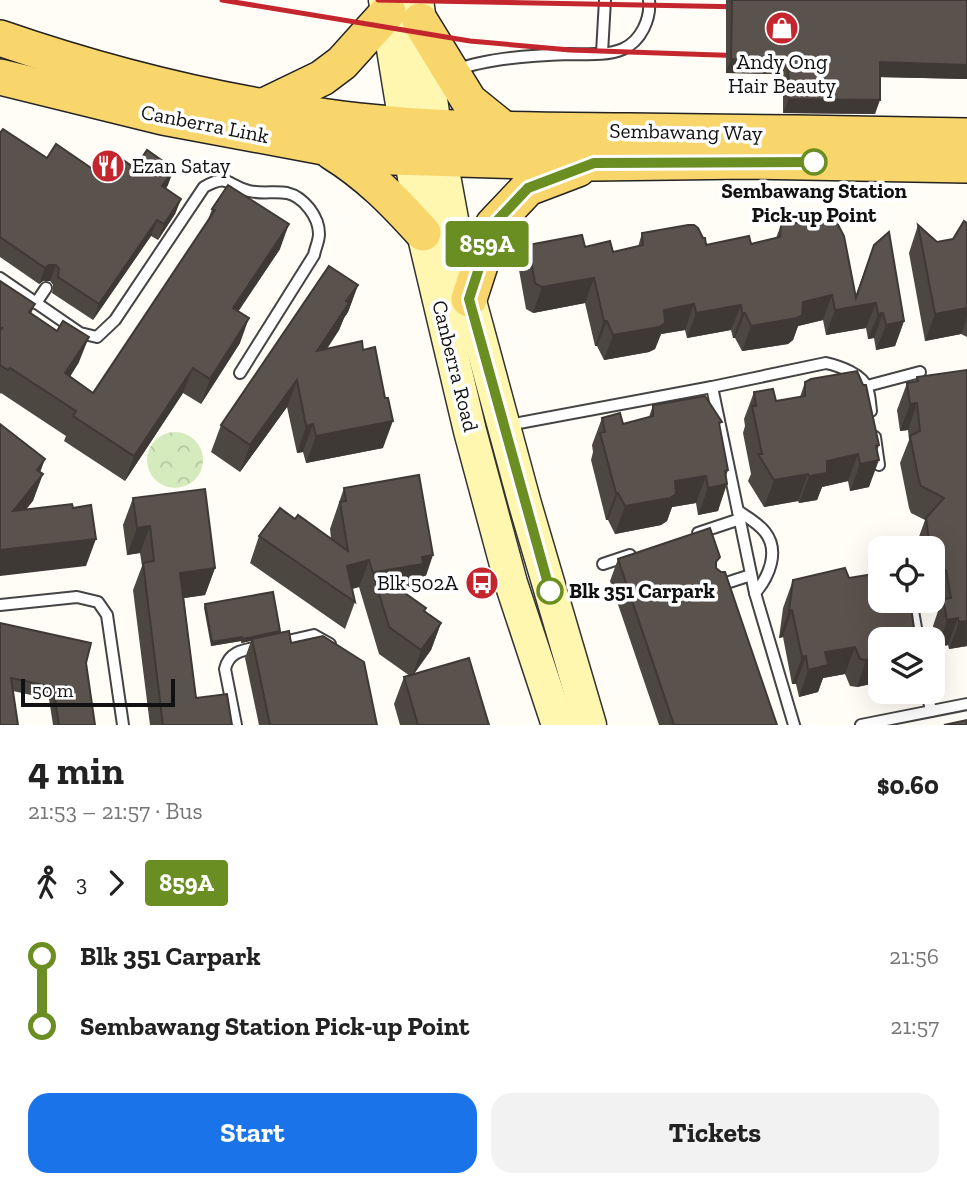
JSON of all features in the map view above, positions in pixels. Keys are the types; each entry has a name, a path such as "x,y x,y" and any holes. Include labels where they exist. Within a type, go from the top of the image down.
{"main road":[{"path":"262,107 322,78 403,8 470,101 505,130"},
{"name":"Canberra Road","path":"403,8 423,142 590,725"},
{"name":"Canberra Link","path":"0,38 54,57 169,89 330,117 423,142"},
{"name":"Canberra Link","path":"0,77 163,117 324,147 423,142"},
{"name":"Sembawang Way","path":"423,142 505,130 967,136"},
{"name":"Canberra Road","path":"423,142 423,233 470,431 511,583 558,725"},
{"name":"Sembawang Way","path":"423,142 594,163 749,161 967,165"},
{"path":"324,147 361,171 384,191 423,233"},
{"path":"469,299 493,225 528,188 594,163"}],"lane":[{"path":"602,53 605,0"},
{"path":"452,73 492,61 623,49 644,30 649,0"},
{"path":"0,278 80,332 97,337 116,320 204,187 216,180 226,179 248,191 289,193 302,201 314,215 319,234 314,255 240,373"},
{"path":"36,303 46,288"},
{"path":"503,426 826,363 860,377 867,386 879,466"},
{"path":"867,386 919,372"},
{"path":"712,387 755,593 793,725"},
{"path":"690,535 739,515"},
{"path":"739,515 765,532 771,541 769,573 755,593"},
{"path":"603,564 640,552"},
{"path":"715,587 751,575"},
{"path":"0,605 77,597 98,602 107,615 123,725"},
{"path":"236,725 225,669 230,658 237,652 314,635 345,653"},
{"path":"930,704 931,711"},
{"path":"861,725 967,704"}],"green space":[{"path":"170,432 180,432 195,440 201,449 201,471 195,480 180,488 170,488 152,476 147,465 147,455 159,437"}],"building":[{"path":"732,0 967,0 967,65 880,62 880,100 789,99 788,60 731,59"},
{"path":"3,129 47,158 56,144 97,172 104,163 116,171 123,160 135,168 147,150 174,169 162,186 181,199 164,224 157,220 99,304 58,277 59,269 56,265 45,268 0,237 0,133"},
{"path":"228,185 289,224 233,308 249,318 210,379 193,368 134,456 73,416 76,411 10,368 8,370 0,365 0,281 35,304 29,312 57,331 63,321 89,337 65,373 93,393 215,210 212,209"},
{"path":"834,217 844,236 856,298 874,245 889,232 904,321 886,325 883,313 878,314 876,303 835,310 832,295 803,302 802,315 797,318 751,326 745,313 742,313 741,305 696,313 694,304 664,310 665,323 659,327 613,335 607,321 604,321 594,278 542,287 535,283 528,245 582,235 585,247 610,241 613,252 643,245 642,233 688,225 698,228 706,245 749,236 751,244 780,237 781,225"},
{"path":"964,221 967,223 967,308 935,314 918,225 937,242 953,239"},
{"path":"329,266 358,285 317,351 362,341 363,350 375,347 385,398 388,398 393,421 316,436 313,424 306,426 297,380 250,445 221,425"},
{"path":"967,370 967,621 959,622 958,618 947,620 945,599 951,598 945,570 945,536 928,536 926,518 944,498 921,486 919,481 910,436 920,431 917,403 910,404 907,383 918,381 917,377"},
{"path":"857,371 863,385 866,385 879,445 876,446 879,460 860,464 858,454 827,461 827,473 774,480 758,454 762,454 752,406 756,406 754,392 773,389 776,401 805,396 805,382 811,379"},
{"path":"705,396 722,422 719,423 728,470 725,471 727,484 708,488 706,476 675,481 676,494 670,498 625,506 616,493 600,433 605,432 602,418 620,413 623,424 653,416 653,405"},
{"path":"0,424 45,459 37,470 43,474 13,511 72,504 73,508 91,505 96,539 0,550"},
{"path":"419,475 433,555 422,557 423,564 375,572 426,608 424,611 441,623 421,650 389,627 369,560 347,566 355,602 259,536 280,508 295,519 298,515 348,551 340,502 346,501 344,488"},
{"path":"205,489 215,568 180,573 196,698 227,694 232,725 163,725 143,563 154,561 150,526 137,528 133,498"},
{"path":"710,528 720,557 716,568 725,572 777,725 674,725 618,559"},
{"path":"845,568 849,578 868,575 868,613 912,613 914,627 868,627 868,660 860,659 855,647 825,652 828,665 808,670 806,656 802,657 792,610 789,611 793,580"},
{"path":"273,592 280,631 212,642 205,604"},
{"path":"0,623 91,643 86,663 95,725 59,725 53,687 11,678 18,725 0,725"},
{"path":"289,631 291,643 323,636 364,662 377,725 270,725 252,639"},
{"path":"469,658 489,725 418,725 404,677"},
{"path":"967,720 967,725 944,725"}],"railway":[{"path":"222,0 470,41 570,50 747,56"},
{"path":"378,0 746,7"}],"bus line":[{"name":"859A","path":"550,591 469,299 493,225 528,188 594,163 814,162"}],"place":[{"name":"Andy Ong Hair Beauty","path":"782,28"},
{"name":"Sembawang Station Pick-up Point","path":"814,162"},
{"name":"Ezan Satay","path":"108,166"},
{"name":"Blk 502A","path":"482,583"},
{"name":"Blk 351 Carpark","path":"550,591"}]}
